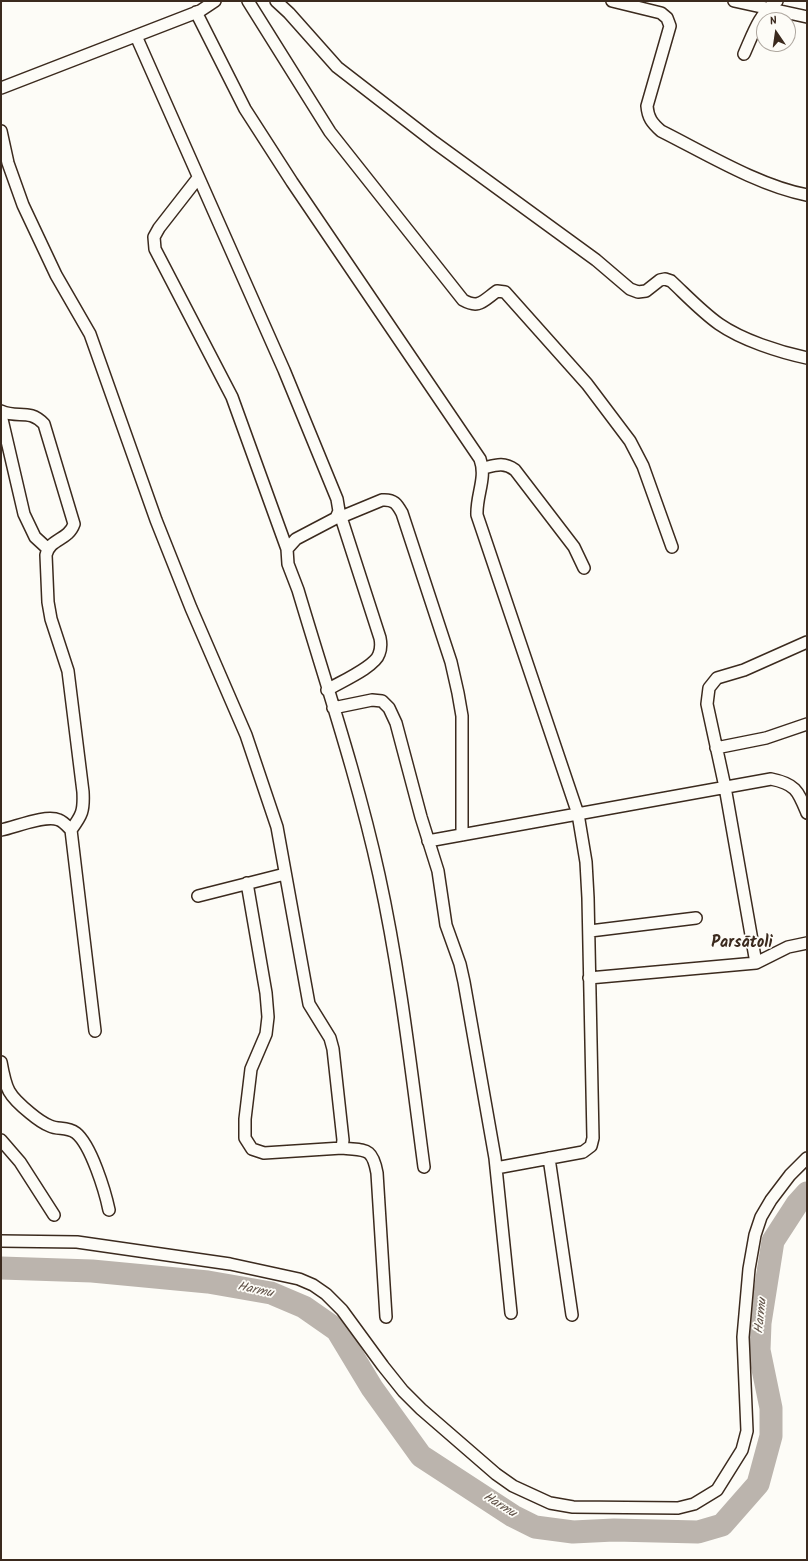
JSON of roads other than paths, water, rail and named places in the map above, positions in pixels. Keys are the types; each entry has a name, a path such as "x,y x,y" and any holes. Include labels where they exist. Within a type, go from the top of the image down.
{"street":[{"path":"1,88 196,12 215,1"},
{"path":"248,1 330,132 463,300 471,304 479,304 497,291 505,292 587,384 616,421 630,441 643,466 672,547"},
{"path":"276,1 289,13 337,67 434,142 596,260 630,289 638,292 646,291 660,280 665,279 670,281 718,323 731,331 749,339 807,358"},
{"path":"612,1 661,13 667,18 670,26 647,106 647,114 652,123 661,131 763,181 788,192 807,195"},
{"path":"734,1 807,17"},
{"path":"744,54 760,18 767,8 778,1"},
{"path":"196,12 245,109 292,182 480,459 484,468 483,479 476,503 477,515 578,814 588,879 593,1138 591,1146 583,1152 496,1168"},
{"path":"136,36 284,370 337,499 340,514 380,638 381,647 379,655 373,663 327,690"},
{"path":"1,131 8,163 23,206 56,275 90,334 156,520 191,608 246,735 277,827 309,1004 330,1038 333,1049 343,1140 342,1148"},
{"path":"198,178 159,228 154,237 155,249 232,397 288,549 288,564 365,816 379,874 399,981 424,1167"},
{"path":"1,411 9,414 27,413 38,417 44,424 74,524 72,531 66,537 48,548 46,555 48,602 51,619 68,671 84,792 84,808 81,817 71,830"},
{"path":"1,415 24,514 35,537 48,548"},
{"path":"484,468 499,464 508,465 515,470 574,548 584,568"},
{"path":"288,549 296,540 336,518 340,514 382,500 390,500 396,504 402,513 451,662 457,686 462,716 462,835"},
{"path":"756,963 725,788 707,704 708,688 717,678 744,670 807,642"},
{"path":"333,708 372,700 382,701 389,708 396,723 428,841 438,871 446,925 460,964 464,982 496,1168 511,1313"},
{"path":"716,748 766,738 807,724"},
{"path":"428,841 771,779 784,782 797,790 807,813"},
{"path":"1,830 46,818 58,819 66,824 71,830 95,1032"},
{"path":"198,896 285,874"},
{"path":"247,884 266,993 268,1016 266,1034 251,1070 245,1119 245,1138 252,1149 264,1153 342,1148 365,1151 371,1154 375,1160 377,1173 386,1317"},
{"path":"590,931 696,918"},
{"path":"589,978 756,963 788,947 807,943"},
{"path":"1,1064 7,1090 13,1099 41,1122 52,1127 69,1129 81,1138 104,1185 109,1210"},
{"path":"1,1140 20,1162 54,1215"},
{"path":"549,1158 572,1315"},
{"path":"1,1241 77,1242 230,1264 299,1279 313,1284 326,1294 342,1310 403,1391 421,1409 496,1474 513,1486 550,1504 573,1507 678,1508 694,1504 717,1490 742,1450 747,1431 743,1337 749,1269 755,1235 771,1200 790,1175 807,1158"}],"waterway":[{"name":"Harmu","path":"1,1268 92,1271 208,1282 271,1293 304,1307 337,1330 372,1388 421,1456 513,1516 535,1527 573,1532 614,1530 698,1532 722,1525 758,1484 771,1436 771,1408 759,1350 760,1323 773,1241 797,1204 807,1193"}],"district":[{"name":"Parsātoli","path":"742,944"}]}
